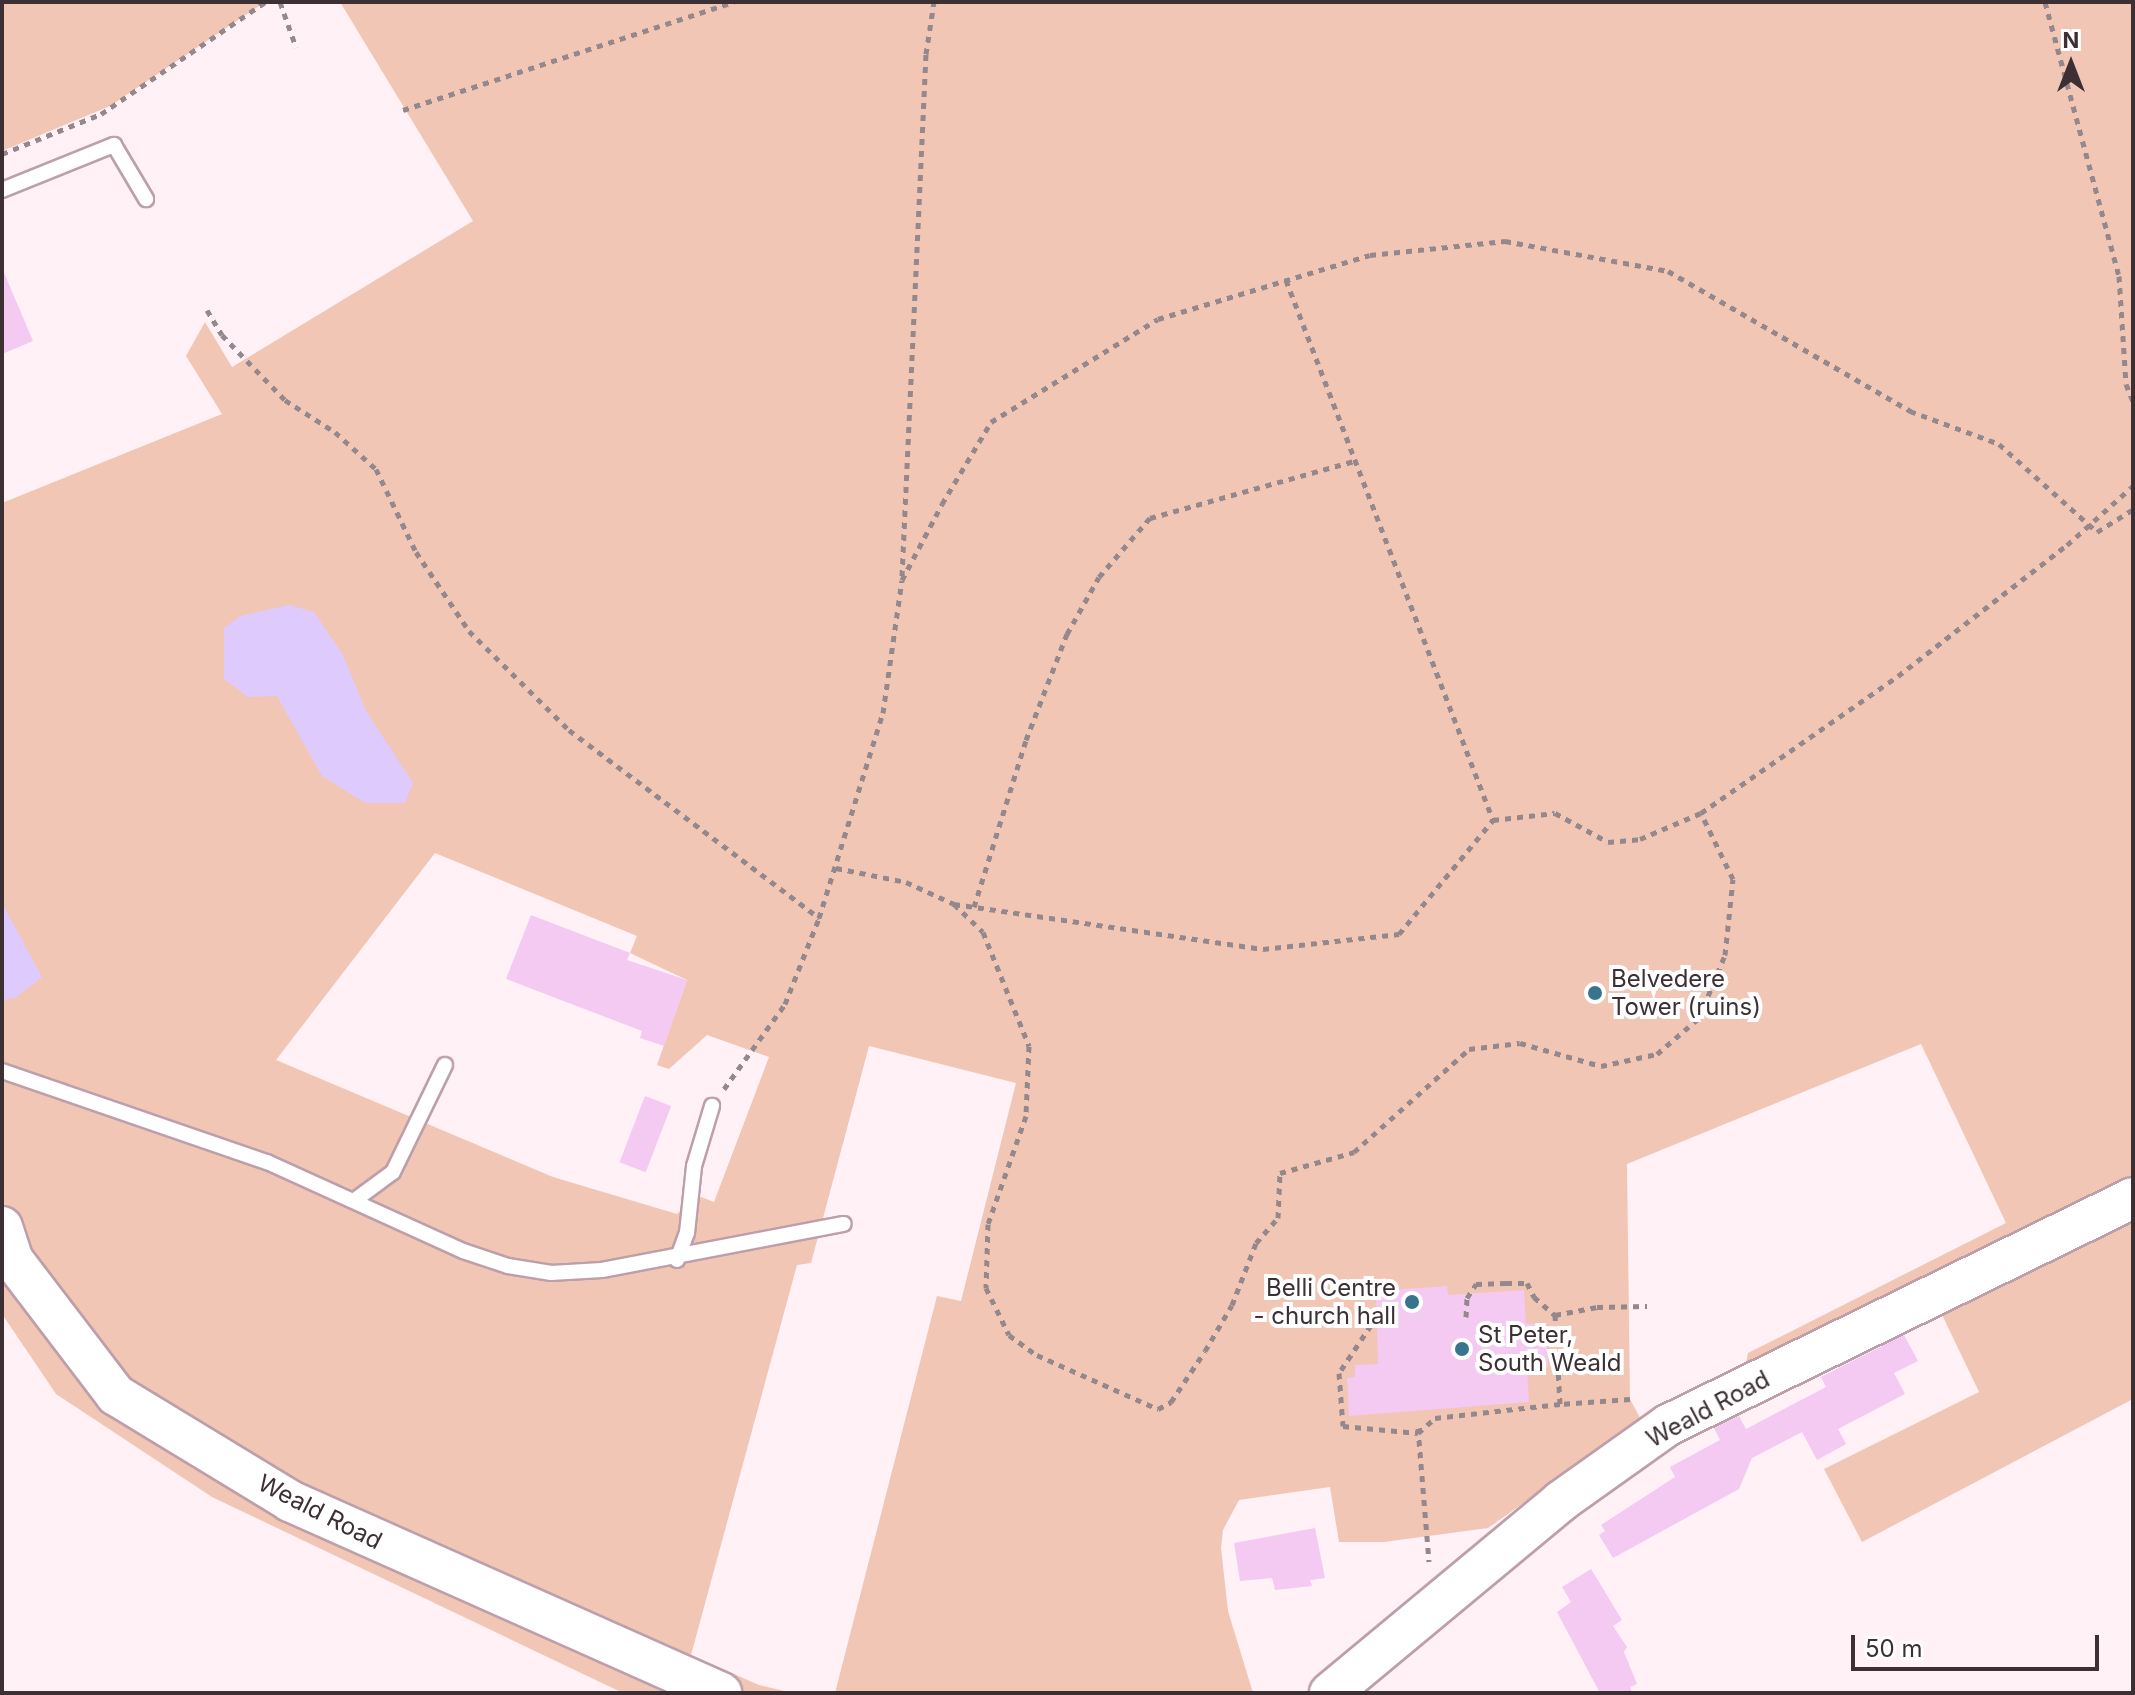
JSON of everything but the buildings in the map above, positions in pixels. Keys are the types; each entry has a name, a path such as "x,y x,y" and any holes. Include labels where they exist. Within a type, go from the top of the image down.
{"street":[{"name":"Weald Road","path":"1336,1692 1561,1501 1668,1425 2133,1198"},
{"name":"Weald Road","path":"2,1227 13,1260 116,1395 290,1501 721,1693"}],"lane":[{"path":"2,190 114,145 146,199"},
{"path":"355,1200 393,1172 445,1065"},
{"path":"2,1071 267,1162 463,1251 508,1266 551,1273 677,1260 844,1224"},
{"path":"677,1260 687,1233 694,1166 712,1106"}],"path":[{"path":"2,154 101,114 265,2"},
{"path":"280,2 296,47"},
{"path":"403,110 734,2"},
{"path":"712,1106 785,1004 836,868 883,713 902,580 926,54 934,2"},
{"path":"2045,2 2119,276 2126,384 2133,401"},
{"path":"902,580 991,422 1158,319 1370,255 1505,241 1668,271 1910,411 1999,444 2097,532 2132,510"},
{"path":"1286,280 1493,820"},
{"path":"207,310 222,335 285,400 335,432 376,469 416,552 469,631 569,730 819,918"},
{"path":"974,907 1026,740 1067,634 1109,565 1150,518 1354,461"},
{"path":"836,868 906,882 954,904 1263,949 1399,934 1493,820 1555,813 1608,842 1640,839 1701,813 1898,676 2133,486"},
{"path":"954,904 983,932 1029,1046 1026,1116 988,1224 986,1288 1009,1335 1018,1342 1158,1409 1171,1402 1205,1351 1232,1305 1256,1243 1278,1218 1280,1173 1354,1152 1469,1049 1520,1043 1601,1066 1657,1054 1699,1018 1725,955 1733,879 1701,813"},
{"path":"1466,1317 1467,1298 1476,1284 1527,1283 1534,1297 1555,1315 1560,1404"},
{"path":"1555,1315 1597,1307 1647,1306"},
{"path":"1371,1325 1339,1373 1343,1426 1418,1430 1435,1418 1630,1399"},
{"path":"1418,1430 1434,1608"}],"shaded area":[{"path":"2,2 265,2 110,106 2,151"},
{"path":"340,2 2133,2 2133,1399 1862,1542 1824,1469 1979,1392 1933,1296 1741,1389 1748,1353 2006,1223 1921,1044 1627,1164 1630,1399 1641,1420 1488,1528 1384,1542 1339,1542 1330,1487 1239,1500 1223,1530 1221,1548 1228,1611 1253,1693 835,1693 937,1296 961,1301 1016,1083 869,1046 811,1263 797,1265 691,1655 759,1685 793,1693 623,1693 212,1497 56,1394 2,1314 2,503 222,414 186,356 205,322 232,367 473,221","holes":["435,853 637,936 630,953 687,980 657,1065 669,1069 707,1035 769,1057 714,1202 696,1195 677,1214 553,1177 276,1060"]},
{"path":"289,605 314,612 343,655 366,711 413,783 405,803 365,803 322,776 277,696 248,697 224,679 224,628 240,616"},
{"path":"2,903 42,977 15,998 2,1000"}],"place":[{"name":"Belvedere Tower (ruins)","path":"1595,993"},
{"name":"Belli Centre - church hall","path":"1412,1302"},
{"name":"St Peter, South Weald","path":"1462,1349"}]}
